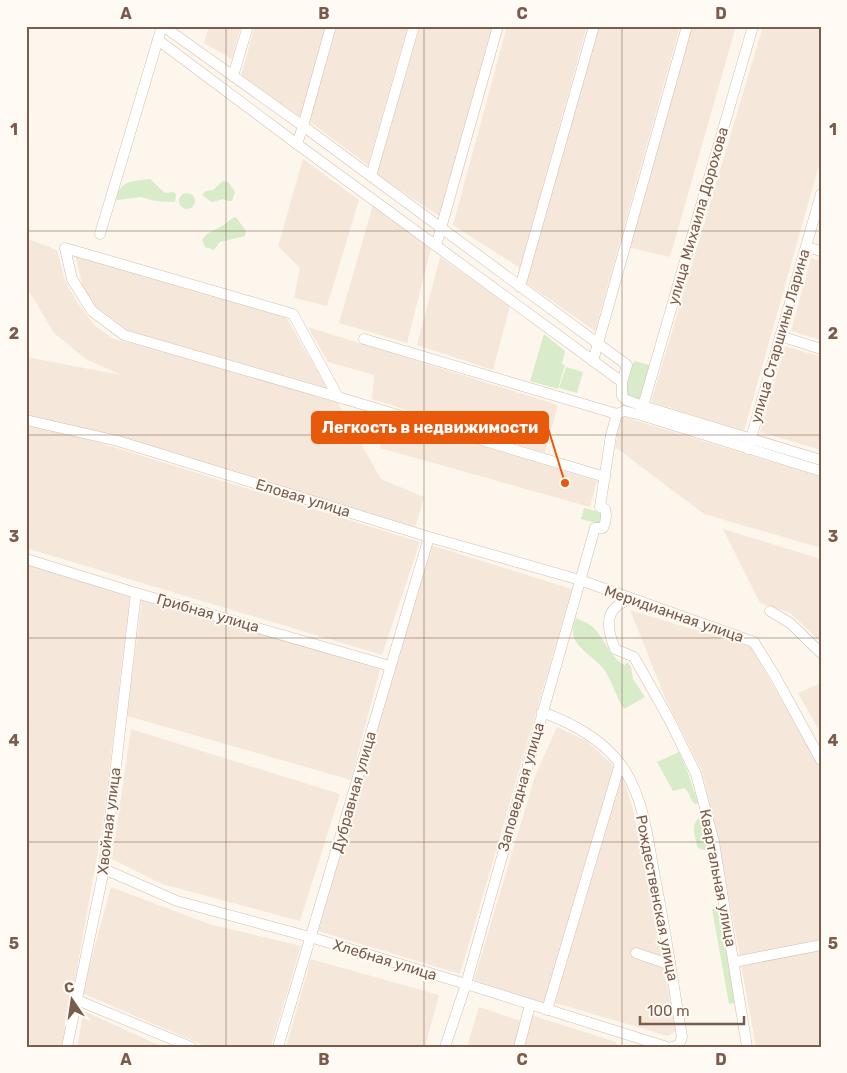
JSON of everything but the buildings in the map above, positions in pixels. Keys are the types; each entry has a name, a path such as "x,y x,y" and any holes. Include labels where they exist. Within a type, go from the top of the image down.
{"street":[{"path":"100,234 162,26 303,126 627,365 622,382 622,396 642,411"},
{"path":"233,76 248,26"},
{"path":"297,144 332,26"},
{"path":"371,176 414,26"},
{"path":"436,246 498,26"},
{"path":"520,286 594,26"},
{"path":"593,361 687,26"},
{"name":"улица Михаила Дорохова","path":"642,411 752,26"},
{"path":"158,40 622,382"},
{"name":"улица Старшины Ларина","path":"749,444 821,194"},
{"path":"806,246 821,251"},
{"path":"338,397 293,314 65,248 72,279 92,311 124,335 605,477 617,414"},
{"path":"780,336 821,349"},
{"path":"364,339 617,414 624,411 642,411 749,444 821,471"},
{"name":"Еловая улица","path":"26,420 118,441 429,537 580,580"},
{"path":"749,444 821,460"},
{"name":"Заповедная улица","path":"445,1047 466,984 595,528 603,528 607,516 605,509 600,507 605,477"},
{"name":"Дубравная улица","path":"278,1047 429,537"},
{"name":"Грибная улица","path":"26,559 390,666"},
{"name":"Меридианная улица","path":"580,580 754,642 821,760"},
{"name":"Хвойная улица","path":"68,1047 104,869 136,592"},
{"name":"Квартальная улица","path":"630,598 615,607 610,617 610,636 615,649 634,657 669,719 696,774 714,842 747,1047"},
{"path":"770,611 790,623 821,653"},
{"name":"Рождественская улица","path":"542,712 567,721 586,733 620,764 634,788 648,840 682,1037 679,1045 672,1047"},
{"path":"547,1010 620,764"},
{"name":"Хлебная улица","path":"104,869 177,901 466,984 667,1047"},
{"path":"734,962 821,945"},
{"path":"636,953 670,962"},
{"path":"77,1000 191,1047"},
{"path":"519,1047 530,1004"},
{"path":"628,1035 630,1047"}],"shaded area":[{"path":"209,26 241,26 232,59 204,43"},
{"path":"255,26 327,26 301,117 241,76"},
{"path":"337,26 408,26 368,165 309,121"},
{"path":"420,26 492,26 439,216 376,174"},
{"path":"507,26 587,26 520,268 453,225"},
{"path":"599,26 680,26 595,331 526,283"},
{"path":"691,26 736,26 670,257 628,247"},
{"path":"763,26 821,26 821,158 744,431 651,402"},
{"path":"303,159 359,200 327,306 294,298 300,268 278,246"},
{"path":"373,205 431,248 407,343 339,323"},
{"path":"28,239 57,250 65,280 77,302 94,325 114,339 338,403 381,479 424,497 415,528 26,415 26,357 121,375 86,359 54,333 29,291 26,280"},
{"path":"75,255 286,317 327,388 129,331 95,306 83,288"},
{"path":"440,257 510,306 493,370 417,345"},
{"path":"811,258 821,261 821,340 791,331"},
{"path":"308,327 558,405 545,453 372,399 374,375 328,362"},
{"path":"785,346 821,357 821,450 760,432"},
{"path":"621,416 821,477 821,548 704,514 615,447"},
{"path":"390,418 597,481 590,507 380,448"},
{"path":"30,424 91,440 420,542 382,655 26,548 26,445"},
{"path":"723,529 821,559 821,642 790,613 760,603"},
{"path":"431,545 572,589 460,974 318,931"},
{"path":"26,564 130,595 103,823 63,1047 26,1047"},
{"path":"142,599 380,669 351,780 127,716"},
{"path":"630,610 751,647 821,770 821,1047 756,1047 718,837 702,771 666,700"},
{"path":"821,683 821,734 798,693"},
{"path":"557,727 587,741 615,767 546,1006 474,980 535,776"},
{"path":"131,729 340,794 300,921 162,884 112,859"},
{"path":"622,773 634,813 676,1031 668,1036 552,1002"},
{"path":"111,887 209,924 301,946 271,1047 207,1047 82,993"},
{"path":"311,959 439,995 425,1047 286,1047"},
{"path":"479,1007 521,1021 514,1047 467,1047"},
{"path":"84,1011 163,1047 77,1047"},
{"path":"531,1015 616,1042 617,1047 522,1047"}],"green space":[{"path":"150,179 165,193 173,192 176,194 175,202 155,201 141,197 115,199 124,185 132,181"},
{"path":"223,181 228,182 235,192 232,201 224,199 211,202 202,195 206,191 213,190"},
{"path":"184,193 190,193 195,198 193,207 184,209 179,204 179,198"},
{"path":"236,217 246,231 245,236 220,242 214,250 205,247 202,240 207,235"},
{"path":"544,334 565,351 562,364 565,365 558,389 530,381"},
{"path":"634,361 650,365 639,401 627,397 625,390"},
{"path":"566,367 583,372 577,393 559,388"},
{"path":"584,508 603,513 600,524 581,519"},
{"path":"576,618 586,622 598,632 619,662 625,665 627,662 631,667 633,679 645,697 624,709 605,671 576,642 573,635 573,627"},
{"path":"679,752 698,803 695,804 693,802 684,788 673,791 657,762"},
{"path":"702,816 710,852 698,848 694,830 695,822"},
{"path":"712,909 720,909 735,1003 729,1004"}],"place":[{"name":"Легкость в недвижимости","path":"565,483"}]}
